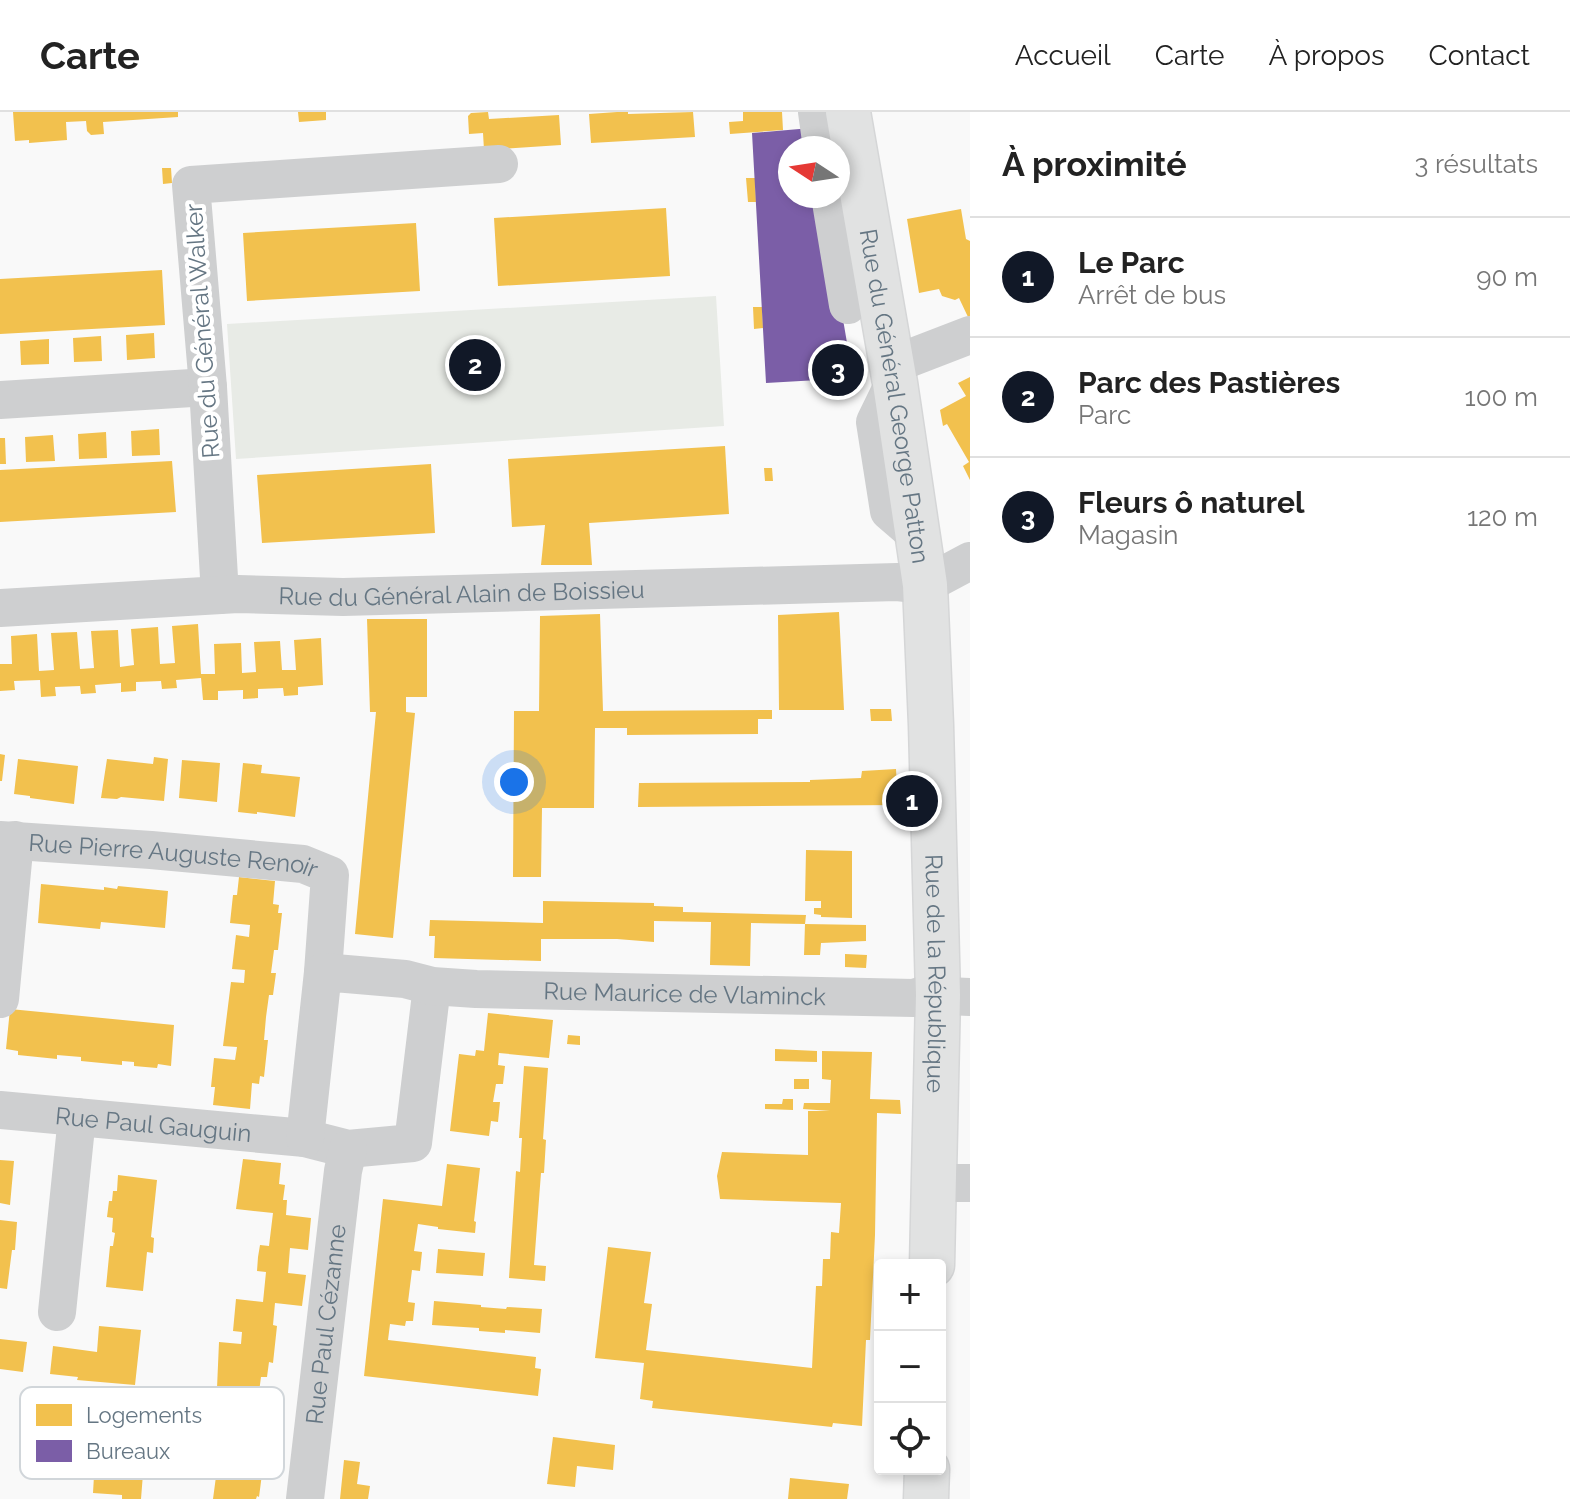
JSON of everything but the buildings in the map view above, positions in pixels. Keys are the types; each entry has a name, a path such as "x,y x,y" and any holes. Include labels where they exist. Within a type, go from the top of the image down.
{"main road":[{"name":"Rue du Général George Patton","path":"848,112 894,373 925,585"},
{"name":"Rue de la République","path":"925,585 931,725 954,996 952,1183 933,1259"},
{"path":"926,1499 927,1475"}],"street":[{"path":"817,112 820,136"},
{"name":"Rue du Général Walker","path":"220,595 208,387 191,185 499,164"},
{"path":"832,208 848,305"},
{"path":"894,373 970,335"},
{"path":"0,400 208,387"},
{"path":"925,585 970,561"},
{"name":"Rue du Général Alain de Boissieu","path":"0,608 220,595 343,597 897,582 925,585"},
{"name":"Rue Pierre Auguste Renoir","path":"0,999 8,840 303,864 330,875 323,972"},
{"path":"305,1138 323,972"},
{"name":"Rue Maurice de Vlaminck","path":"323,972 476,989 914,998 923,995 954,996"},
{"name":"Rue Paul Gauguin","path":"0,1110 305,1138 348,1149 413,1143 418,982"},
{"path":"57,1312 77,1117"},
{"name":"Rue Paul Cézanne","path":"305,1499 348,1149"}],"shaded area":[{"path":"716,296 724,426 236,459 227,324"}],"place":[{"name":"Parc des Pastières","path":"475,365"},
{"name":"Fleurs ô naturel","path":"838,370"},
{"name":"Le Parc","path":"912,801"}]}
